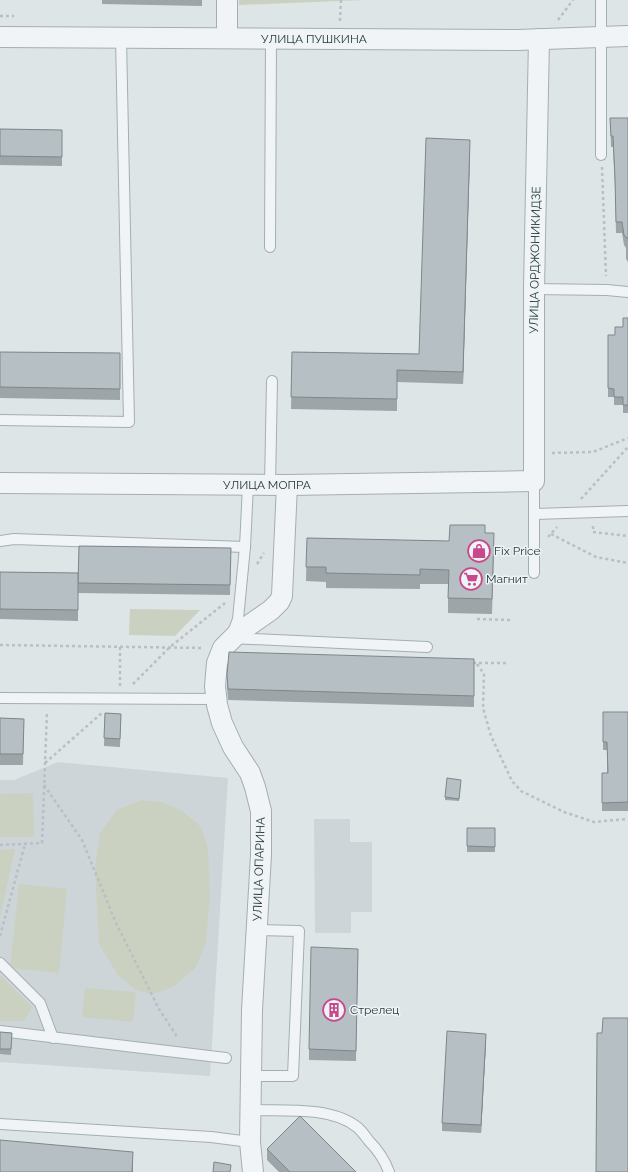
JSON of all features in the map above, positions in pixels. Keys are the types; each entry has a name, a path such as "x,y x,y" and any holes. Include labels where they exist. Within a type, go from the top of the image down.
{"street":[{"path":"227,0 227,38"},
{"name":"УЛИЦА ПУШКИНА","path":"0,37 517,40 628,36"},
{"name":"УЛИЦА ОРДЖОНИКИДЗЕ","path":"534,481 534,289 539,39"},
{"name":"УЛИЦА МОПРА","path":"0,483 278,485 534,481"},
{"path":"227,643 271,610 279,602 282,596 278,485"},
{"name":"УЛИЦА ОПАРИНА","path":"227,643 219,656 215,686 216,699 226,734 253,780 261,811 261,855 252,1010 250,1142 253,1172"}],"lane":[{"path":"601,0 601,155"},
{"path":"0,420 129,422 121,38"},
{"path":"270,247 271,39"},
{"path":"534,289 607,290 628,292"},
{"path":"272,381 278,485"},
{"path":"534,481 534,573"},
{"path":"248,485 245,547 238,619 227,643 427,647"},
{"path":"535,514 628,511"},
{"path":"0,541 14,539 245,547"},
{"path":"0,698 216,699"},
{"path":"251,1076 293,1076 299,931 257,930"},
{"path":"0,963 40,1003 53,1038"},
{"path":"0,1032 226,1058"},
{"path":"250,1110 320,1111 337,1116 357,1127 373,1145 387,1166 388,1172"},
{"path":"0,1124 250,1142"}],"path":[{"path":"340,0 340,24"},
{"path":"558,20 573,0"},
{"path":"601,155 607,290"},
{"path":"534,453 593,452 628,438"},
{"path":"550,534 596,557 628,563"},
{"path":"257,565 265,552"},
{"path":"45,764 119,698 170,647 241,590"},
{"path":"477,619 510,620"},
{"path":"0,645 170,647 227,643"},
{"path":"119,698 120,647"},
{"path":"468,663 508,663"},
{"path":"476,663 484,674 483,708 491,736 512,781 522,791 564,812 594,822 628,820"},
{"path":"0,845 42,843 48,698"},
{"path":"44,785 82,840 116,923 159,1009 188,1053"},
{"path":"0,936 25,844"}],"shaded area":[{"path":"58,762 228,778 210,1076 0,1062 0,780 14,780"},
{"path":"314,819 350,819 350,842 372,842 372,912 351,912 351,933 315,933"}],"green space":[{"path":"239,0 364,0 239,5"},
{"path":"130,609 200,610 175,636 129,635"},
{"path":"33,793 34,837 0,837 0,794"},
{"path":"141,800 161,802 181,810 201,827 208,849 210,896 206,942 196,967 173,987 153,994 136,990 118,975 99,944 95,869 100,833 117,810"},
{"path":"15,849 0,917 0,850"},
{"path":"19,884 67,889 59,973 10,968"},
{"path":"0,975 32,1007 24,1021 0,1021"},
{"path":"85,988 136,992 133,1022 82,1017"}],"building":[{"path":"610,118 628,118 628,239 624,235 622,222 616,222 613,136 611,136"},
{"path":"0,129 62,130 62,157 0,156"},
{"path":"426,138 470,140 463,372 397,370 397,399 291,397 292,352 419,354"},
{"path":"623,318 628,318 628,405 623,405 623,397 614,397 614,389 608,388 608,335 615,335 615,327 623,327"},
{"path":"0,352 120,353 120,389 0,387"},
{"path":"450,525 485,525 485,533 494,533 492,599 448,598 449,570 420,569 420,575 326,573 326,567 306,567 307,538 449,541"},
{"path":"79,546 231,548 230,585 78,583"},
{"path":"0,572 78,573 78,610 0,609"},
{"path":"229,652 474,659 474,696 228,689 227,675"},
{"path":"603,712 628,712 628,802 602,803 602,773 608,773 607,742 603,742"},
{"path":"105,713 121,714 120,739 104,738"},
{"path":"0,718 24,719 23,754 0,754"},
{"path":"447,778 461,780 459,799 445,797"},
{"path":"467,828 495,828 495,847 467,846"},
{"name":"Стрелец","path":"311,947 358,949 356,1051 309,1049"},
{"path":"603,1018 628,1018 628,1172 596,1172 597,1033 602,1033"},
{"path":"447,1031 486,1034 481,1125 442,1123"},
{"path":"0,1032 12,1033 11,1049 0,1049"},
{"path":"300,1116 356,1172 290,1172 267,1149"},
{"path":"0,1140 133,1152 132,1172 0,1172"},
{"path":"214,1162 231,1165 230,1172 213,1172"}],"place":[{"name":"Fix Price","path":"479,551"},
{"name":"Магнит","path":"471,579"},
{"name":"Стрелец","path":"334,1010"}]}
